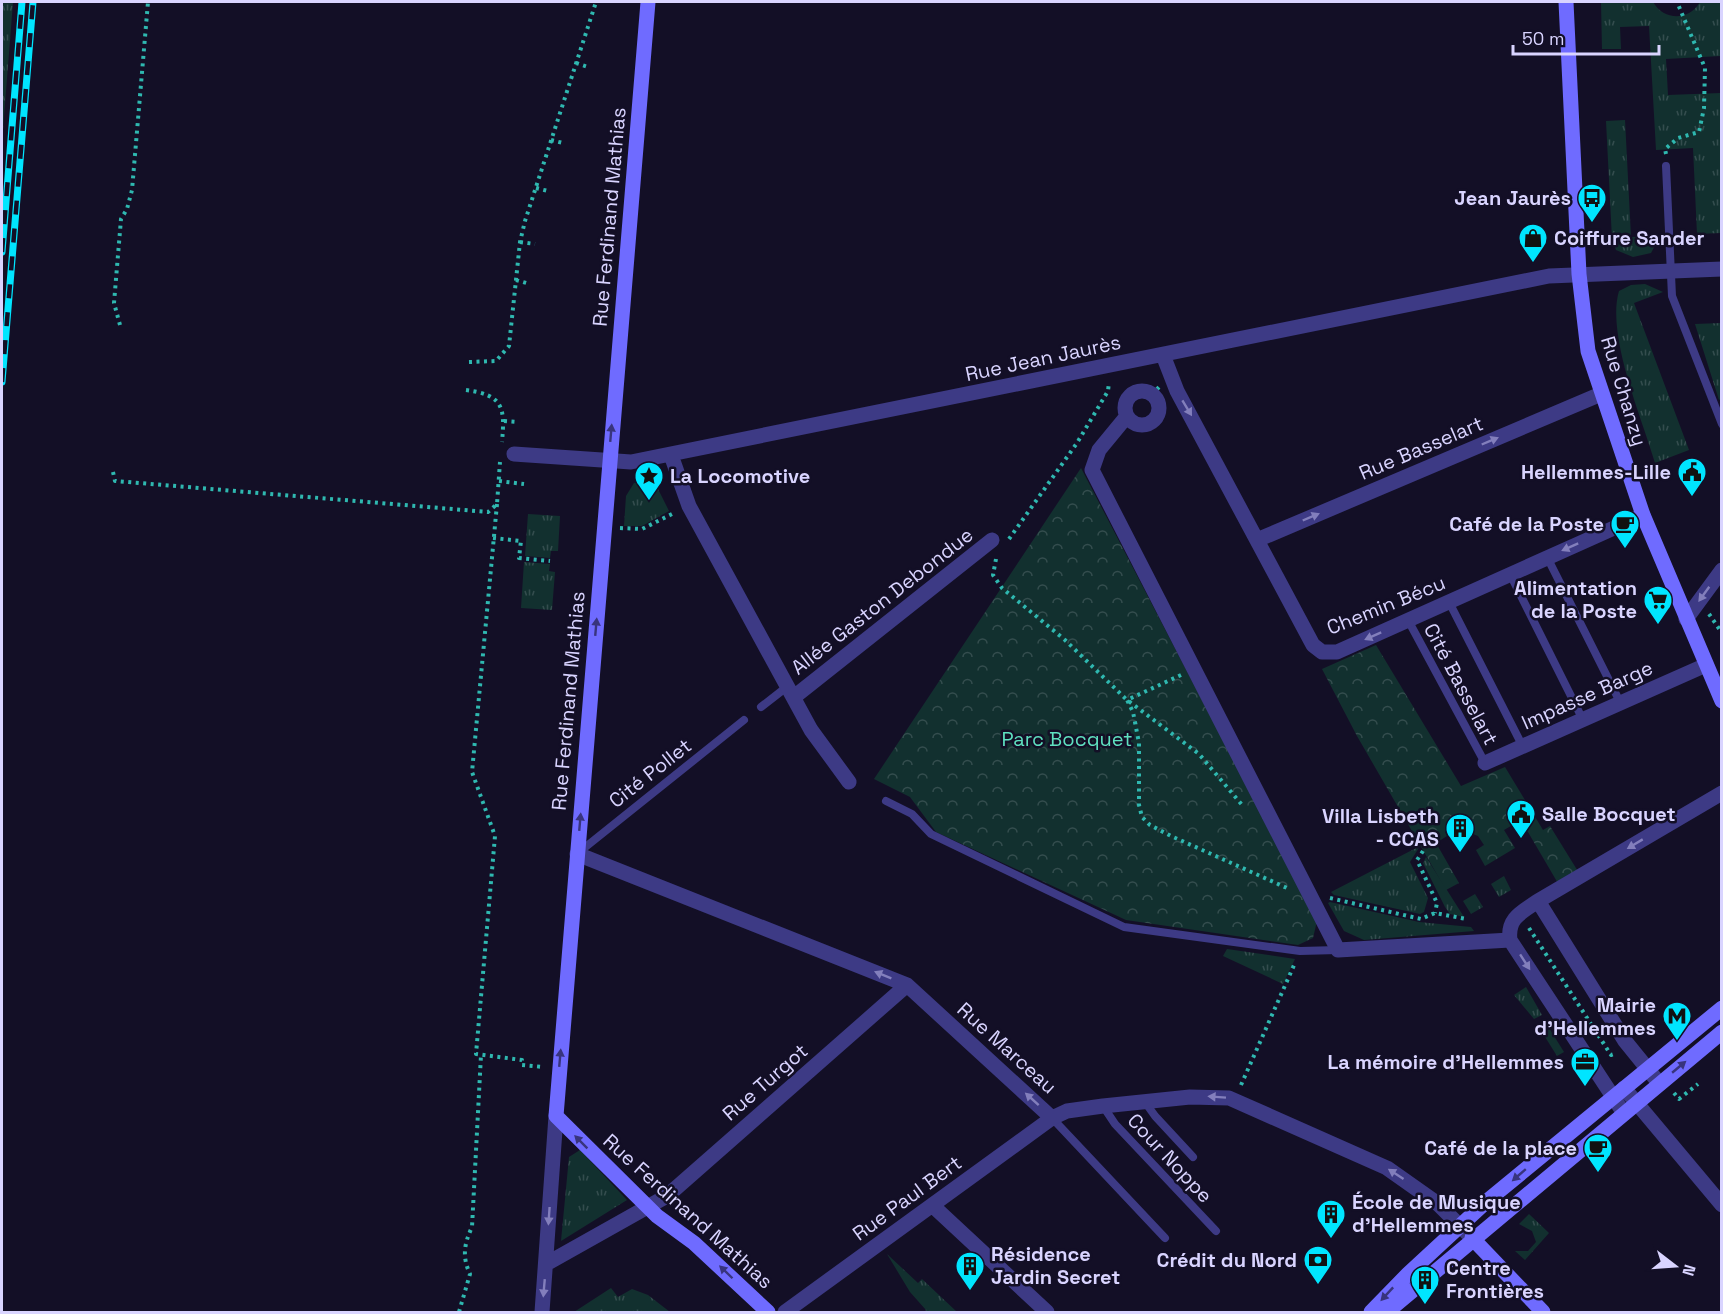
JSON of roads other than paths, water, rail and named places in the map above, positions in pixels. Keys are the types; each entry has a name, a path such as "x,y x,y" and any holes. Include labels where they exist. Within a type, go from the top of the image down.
{"street":[{"name":"Rue Ferdinand Mathias","path":"648,2 556,1116 647,1206 694,1243 768,1312"},
{"name":"Rue Chanzy","path":"1566,2 1579,273 1586,341 1601,394 1643,515 1722,701"},
{"name":"Rue Jean Jaurès","path":"506,452 631,462 1536,279 1579,273 1722,269"},
{"name":"Chemin Bécu","path":"1163,355 1174,386 1316,649 1337,652 1643,515"},
{"name":"Rue Basselart","path":"1257,540 1601,394"},
{"path":"1127,416 1099,450 1092,470 1314,899 1338,950 1510,940"},
{"path":"671,455 689,506 819,743 849,782"},
{"name":"Allée Gaston Debondue","path":"791,692 992,540"},
{"path":"1686,619 1722,570"},
{"name":"Impasse Barge","path":"1485,763 1706,665"},
{"path":"1623,1112 1618,1092 1510,940 1510,924 1518,915 1538,901 1722,793"},
{"name":"Rue Marceau","path":"577,854 907,985 1052,1118 1067,1112 1102,1106 1212,1096 1235,1100 1387,1168 1438,1204 1472,1238"},
{"path":"1538,901 1636,1055 1659,1083"},
{"name":"Rue Turgot","path":"546,1264 667,1196 907,985"},
{"path":"1371,1312 1395,1286 1460,1225 1722,1008"},
{"path":"1387,1312 1472,1238 1722,1032"},
{"path":"1618,1092 1636,1102 1722,1205"},
{"path":"542,1312 556,1116"},
{"name":"Rue Paul Bert","path":"785,1312 1052,1118"},
{"path":"933,1206 1039,1310"},
{"path":"1472,1238 1543,1312"}],"lane":[{"path":"1666,166 1672,296 1722,424"},
{"path":"1547,557 1620,702"},
{"path":"1510,574 1583,720"},
{"name":"Cité Basselart","path":"1449,602 1523,747"},
{"name":"Cité Basselart","path":"1408,620 1485,763"},
{"path":"761,707 791,692"},
{"name":"Cité Pollet","path":"577,854 744,720"},
{"path":"886,801 912,814 932,834 1124,927 1300,951 1338,950"},
{"path":"1145,1102 1193,1157"},
{"name":"Cour Noppe","path":"1102,1106 1115,1124 1216,1231"},
{"path":"1052,1118 1165,1238"}],"railway":[{"path":"2,252 22,2"},
{"path":"2,382 33,2"}],"place":[{"name":"Jean Jaurès","path":"1592,224"},
{"name":"Coiffure Sander","path":"1533,264"},
{"name":"Hellemmes-Lille","path":"1692,498"},
{"name":"La Locomotive","path":"649,502"},
{"name":"Café de la Poste","path":"1625,550"},
{"name":"Alimentation de la Poste","path":"1658,626"},
{"name":"Salle Bocquet","path":"1521,840"},
{"name":"Villa Lisbeth - CCAS","path":"1460,854"},
{"name":"Mairie d'Hellemmes","path":"1677,1042"},
{"name":"La mémoire d’Hellemmes","path":"1585,1088"},
{"name":"Café de la place","path":"1598,1174"},
{"name":"École de Musique d'Hellemmes","path":"1331,1240"},
{"name":"Crédit du Nord","path":"1318,1286"},
{"name":"Résidence Jardin Secret","path":"970,1292"},
{"name":"Centre Frontières","path":"1425,1306"}],"park label":[{"name":"Parc Bocquet","path":"1067,739"}]}
